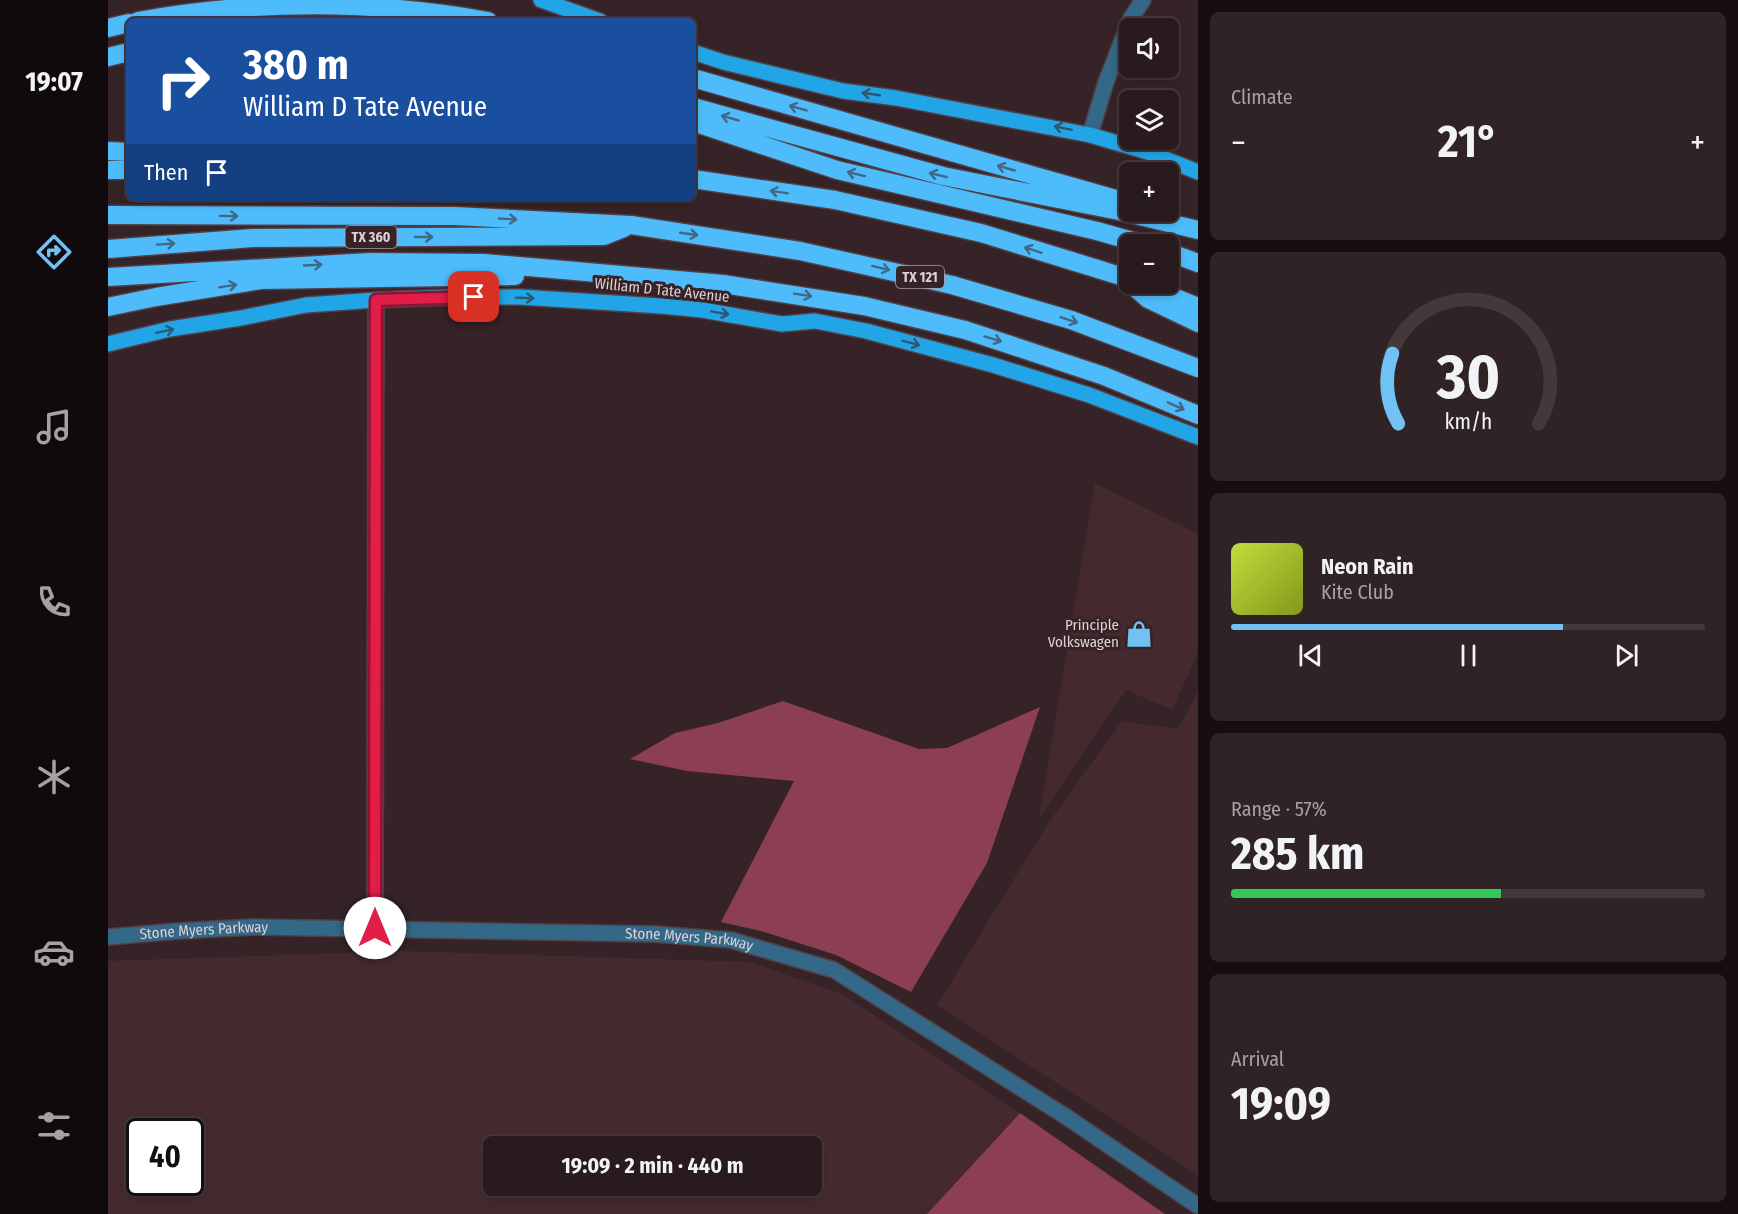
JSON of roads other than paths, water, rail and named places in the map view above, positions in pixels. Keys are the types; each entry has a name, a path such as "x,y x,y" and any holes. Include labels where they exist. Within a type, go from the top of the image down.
{"highway":[{"path":"153,18 210,7 307,0 412,6 473,18"},
{"path":"108,28 126,24"},
{"path":"108,57 126,53"},
{"path":"696,79 1119,200"},
{"path":"696,108 943,176 1119,211 1198,230"},
{"path":"696,123 837,170 1119,237"},
{"path":"108,151 126,152"},
{"path":"108,170 126,170"},
{"path":"696,179 835,200 969,230 1119,277"},
{"name":"TX 121","path":"108,215 455,216 631,225 800,250 952,285 1071,320 1198,368"},
{"path":"1179,217 1198,222"},
{"name":"TX 360","path":"108,249 253,238 604,236 631,225"},
{"path":"1179,255 1197,261"},
{"path":"108,277 370,262 484,263 765,289 864,306 1006,342 1141,390 1198,416"},
{"path":"108,307 261,280 546,275 557,270"},
{"path":"1143,294 1148,299 1198,323"},
{"path":"1166,294 1198,307"}],"main road":[{"path":"541,0 559,3 593,18"},
{"path":"696,53 723,62 843,91 907,100 1090,135 1148,152 1198,172"},
{"name":"William D Tate Avenue","path":"108,344 170,329 306,305 376,300 520,297 702,310 782,324 815,321 866,331 993,365 1089,395 1198,436"}],"street":[{"path":"1090,135 1106,81 1131,18 1143,0"},
{"path":"375,928 376,300"},
{"name":"Stone Myers Parkway","path":"108,938 253,927 656,934 731,940 834,970 1065,1116 1198,1206"}],"place":[{"name":"Principle Volkswagen","path":"1139,634"}]}
